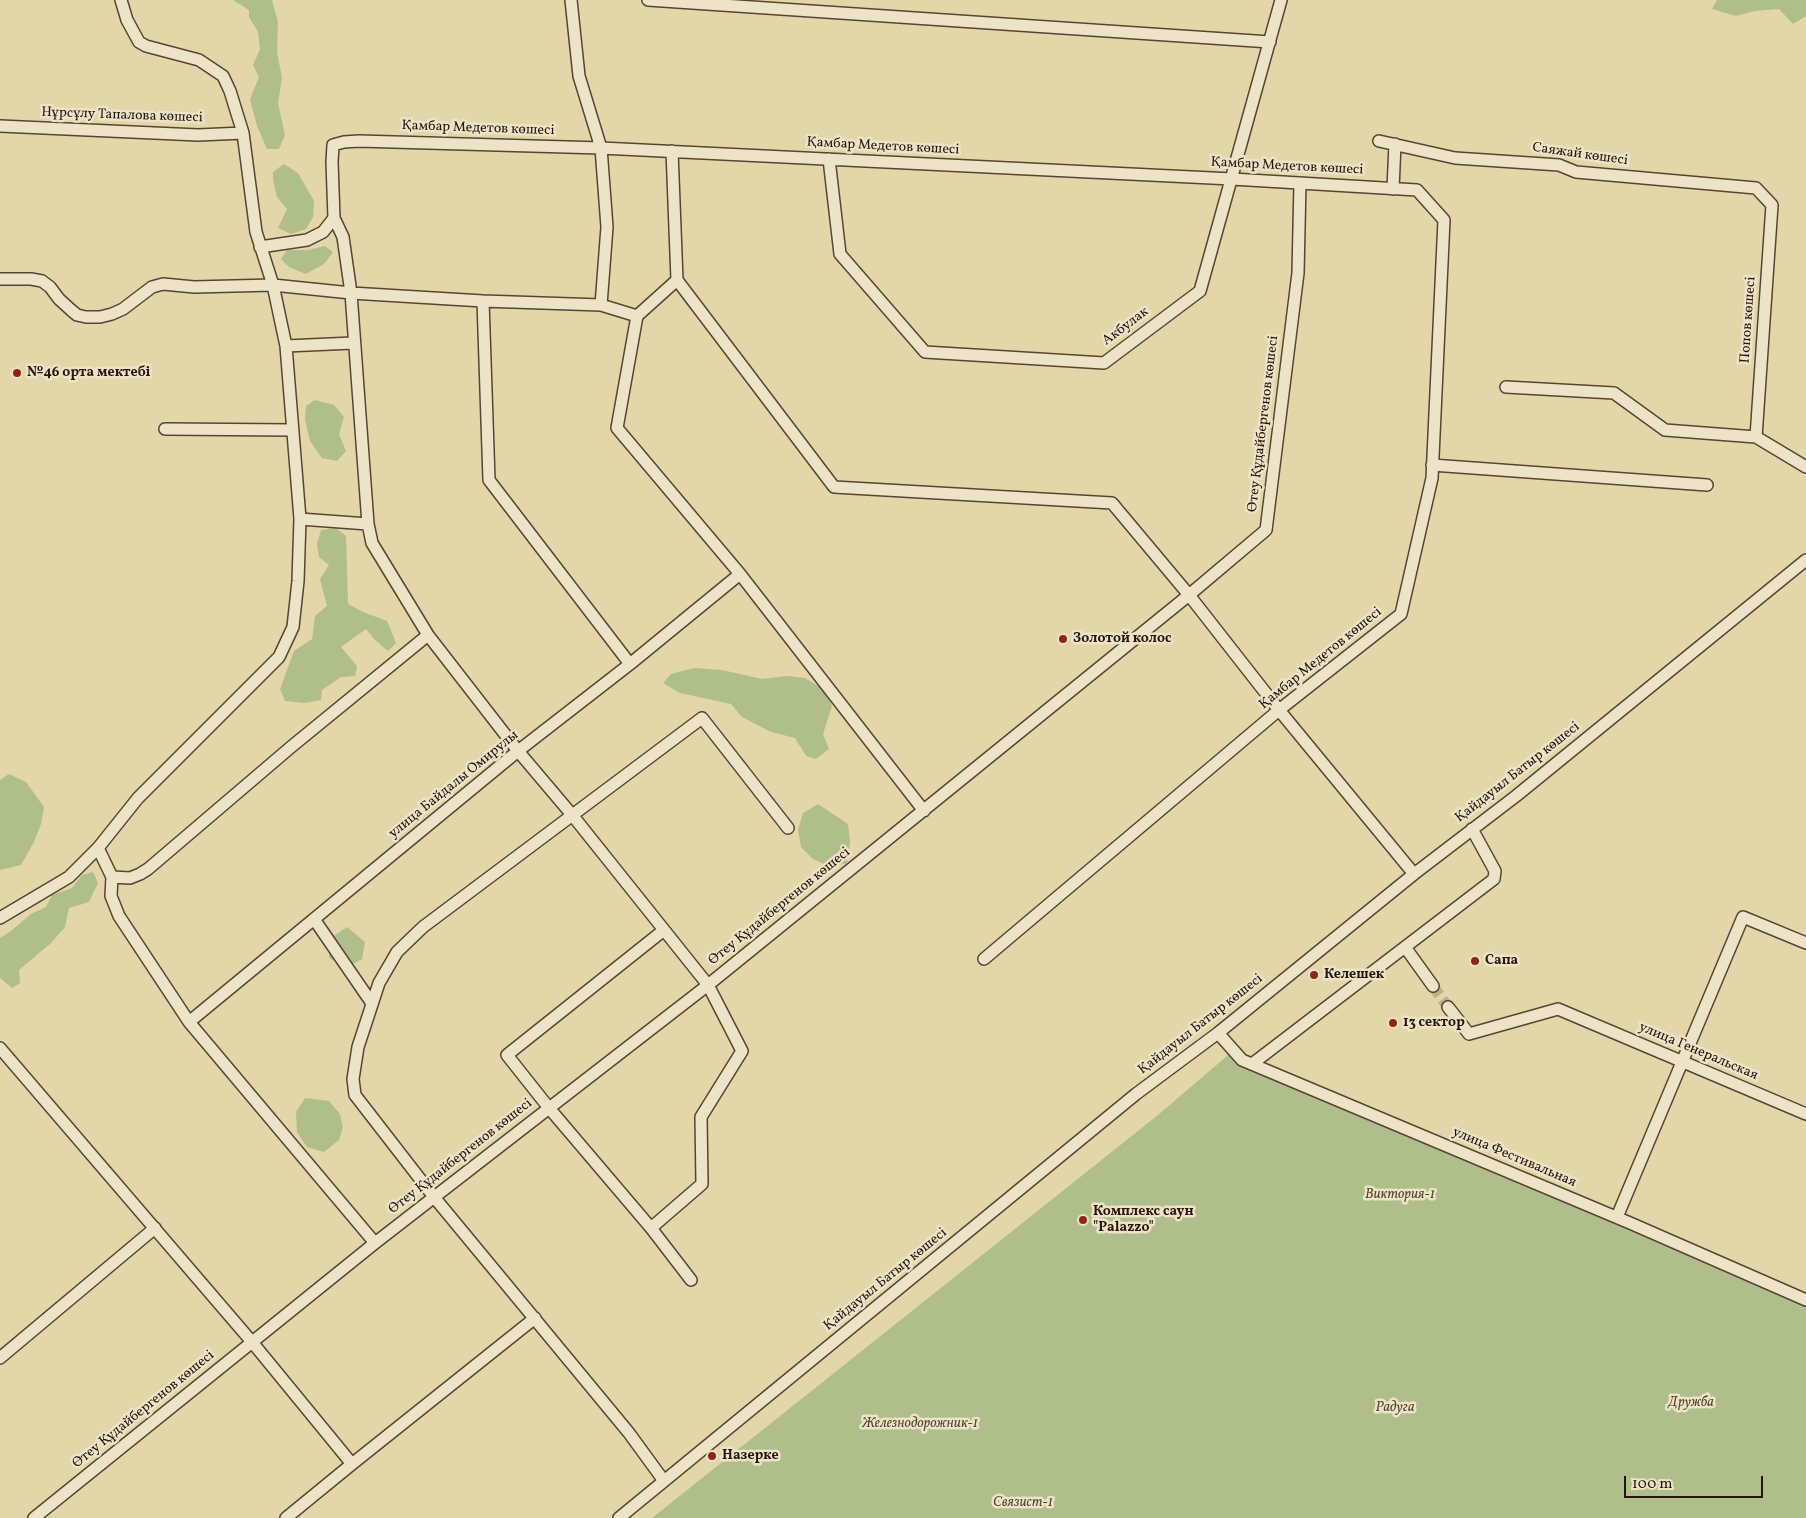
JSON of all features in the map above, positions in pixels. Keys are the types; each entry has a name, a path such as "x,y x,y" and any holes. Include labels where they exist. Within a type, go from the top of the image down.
{"street":[{"path":"0,918 70,877 98,848 138,798 279,657 293,627 298,581 300,520 286,346 273,286 256,232 243,133 230,91 222,76 199,60 146,46 139,42 127,20 122,0"},
{"path":"571,0 579,76 601,148 607,227 601,305"},
{"path":"648,0 1270,42"},
{"name":"Акбулак","path":"829,159 840,254 925,352 1104,362 1200,291 1281,0"},
{"name":"Нұрсұлу Тапалова көшесі","path":"0,126 198,136 243,133"},
{"name":"Қамбар Медетов көшесі","path":"334,218 333,145 358,140 672,151 1417,190 1444,220 1432,478 1402,614 1279,710 984,959"},
{"name":"Саяжай көшесі","path":"1379,141 1455,158 1559,165 1576,172 1756,188 1772,205"},
{"path":"1393,189 1395,144"},
{"path":"672,151 677,280 834,488 1112,503 1189,595 1279,710 1414,874"},
{"name":"Өтеу Құдайбергенов көшесі","path":"34,1518 375,1243 708,985 1189,595 1266,530 1298,273 1300,183"},
{"name":"Попов көшесі","path":"1756,437 1772,205"},
{"path":"260,247 307,240 323,232 334,218 343,237 351,293 368,524 372,543 428,635 518,751 573,816 708,985 742,1051 701,1117 702,1184 651,1228"},
{"path":"0,279 42,281 77,315 86,317 100,317 112,314 123,309 152,288 163,284 194,287 273,286 482,302 601,305 637,316"},
{"path":"677,280 637,316 617,428 740,574 924,811"},
{"path":"482,302 489,480 630,664"},
{"path":"286,346 354,343"},
{"path":"1506,387 1614,393 1665,430 1756,437 1806,467"},
{"path":"165,429 292,430"},
{"path":"1432,465 1707,485"},
{"path":"300,520 368,524"},
{"name":"Қайдауыл Батыр көшесі","path":"619,1518 1136,1094 1218,1033 1414,874 1516,796 1806,560"},
{"name":"улица Байдалы Омирулы","path":"189,1022 518,751 630,664 740,574"},
{"path":"112,877 130,878 148,869 291,746 428,635"},
{"path":"664,1481 630,1433 434,1197 355,1095 353,1079 358,1047 379,983 397,952 423,927 702,718 788,828"},
{"path":"1252,1064 1495,876 1496,871 1472,829"},
{"path":"98,848 112,877 111,896 119,916 189,1022 375,1243"},
{"path":"1617,1217 1743,917 1806,943"},
{"path":"314,919 372,1002"},
{"path":"664,930 507,1055 549,1108 651,1228 691,1280"},
{"path":"1405,947 1433,986"},
{"name":"улица Генеральская","path":"1448,1007 1469,1034 1558,1009 1806,1114"},
{"name":"улица Фестивальная","path":"1218,1033 1242,1060 1617,1217 1806,1300"},
{"path":"0,1048 252,1342 352,1464"},
{"path":"0,1358 155,1228"},
{"path":"286,1518 535,1318"}],"green space":[{"path":"233,0 272,0 278,22 277,52 282,78 278,103 285,135 279,149 267,149 257,126 250,99 259,77 253,65 260,49 258,32 249,17 249,10"},
{"path":"1717,0 1806,0 1806,16 1793,24 1779,9 1754,11 1736,16 1712,9"},
{"path":"284,164 298,173 314,201 313,217 306,229 291,234 278,228 287,209 277,197 273,180 273,172"},
{"path":"325,246 333,252 324,264 306,274 289,267 281,259 287,250 308,250"},
{"path":"315,400 334,405 344,417 339,434 346,451 337,461 322,458 310,441 305,420 306,406"},
{"path":"336,528 346,536 348,604 387,621 396,643 388,651 366,629 341,647 357,666 355,676 341,677 322,690 321,700 304,703 285,701 280,689 294,651 312,639 315,616 327,606 320,579 329,565 319,557 317,544 321,530"},
{"path":"694,668 722,670 762,679 787,676 805,678 825,690 832,706 823,734 829,749 816,759 806,756 795,738 771,732 742,717 731,704 680,693 663,683 671,674"},
{"path":"9,774 26,782 44,807 41,824 34,842 21,865 0,870 0,780"},
{"path":"818,804 848,824 850,842 847,863 830,867 813,859 801,847 798,830 803,813"},
{"path":"93,872 98,883 89,902 69,908 65,927 51,943 19,970 20,983 12,988 0,978 0,938 31,914 46,907 52,895 72,888 82,875"},
{"path":"347,927 365,942 362,959 346,968 329,958 329,939"},
{"path":"1234,1050 1806,1302 1806,1518 652,1518 1158,1115"},
{"path":"305,1098 329,1101 340,1114 343,1127 339,1140 324,1152 307,1147 297,1132 296,1112"}],"tunnel":[{"path":"1433,986 1448,1007"}],"place":[{"name":"№46 орта мектебі","path":"17,373"},
{"name":"Золотой колос","path":"1063,639"},
{"name":"Сапа","path":"1475,961"},
{"name":"Келешек","path":"1314,975"},
{"name":"13 сектор","path":"1393,1023"},
{"name":"Комплекс саун \"Palazzo\"","path":"1083,1220"},
{"name":"Назерке","path":"712,1456"}],"park label":[{"name":"Виктория-1","path":"1400,1195"},
{"name":"Дружба","path":"1691,1403"},
{"name":"Радуга","path":"1395,1408"},
{"name":"Железнодорожник-1","path":"920,1424"},
{"name":"Связист-1","path":"1023,1503"}]}
